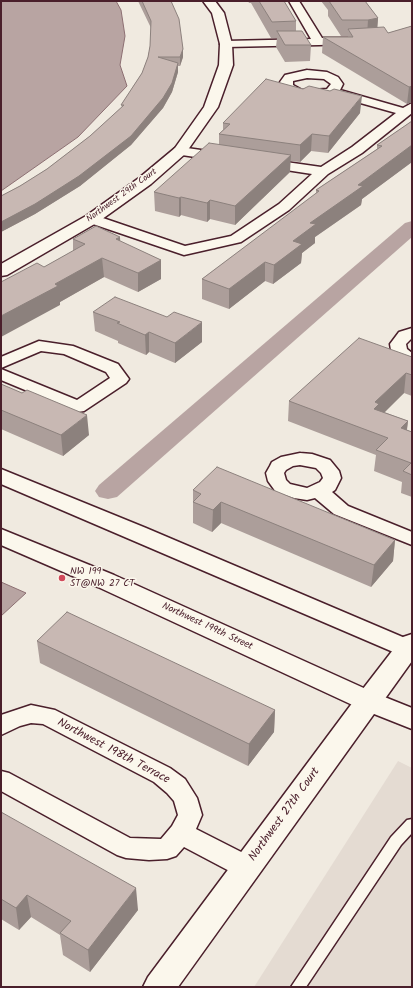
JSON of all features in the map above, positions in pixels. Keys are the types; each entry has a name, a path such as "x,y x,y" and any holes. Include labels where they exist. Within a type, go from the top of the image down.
{"street":[{"name":"Northwest 29th Court","path":"1,271 92,219 145,181 180,151 210,107 226,65 226,44 218,13 209,1"},
{"path":"294,1 319,42"},
{"path":"226,44 360,41"},
{"path":"330,92 409,110"},
{"path":"92,219 184,251 236,239 284,207 323,171 357,150 409,110"},
{"path":"180,151 236,159"},
{"path":"252,161 323,171"},
{"path":"412,333 405,335 400,339 398,344 399,350 404,355 412,359"},
{"path":"1,363 39,346 67,350 112,368 120,379 78,407 1,374"},
{"path":"1,476 410,648"},
{"path":"319,491 342,510 412,538"},
{"name":"Northwest 199th Street","path":"1,536 106,581 368,701 412,719"},
{"name":"Northwest 27th Court","path":"159,987 368,701 410,648"},
{"name":"Northwest 198th Terrace","path":"1,726 13,719 30,714 47,716 162,776 176,786 185,798 190,815 181,833 167,848 149,850 126,848 1,780"},
{"path":"181,833 246,868"}],"lane":[{"path":"298,987 396,841 412,824"}],"shaded area":[{"path":"1,1 116,1 121,10 125,36 120,65 127,86 78,137 1,191"},
{"path":"1,582 26,593 1,616"},
{"path":"398,761 412,768 412,987 254,987"}],"building":[{"path":"142,1 171,1 179,19 183,49 180,57 158,57 178,63 172,83 163,98 131,136 79,176 35,204 1,222 1,196 47,169 90,136 124,105 121,105 142,73 148,57 150,46 151,21"},
{"path":"259,1 284,1 296,21 272,22"},
{"path":"329,1 365,1 378,18 368,20 342,20"},
{"path":"412,26 412,86 409,87 323,37 353,37 348,29 384,27 388,33"},
{"path":"277,31 302,31 311,45 285,45"},
{"path":"266,79 303,89 309,86 330,91 334,89 362,96 329,136 312,134 300,145 219,134 230,124 223,123"},
{"path":"412,121 412,145 358,185 363,186 310,223 316,224 293,241 302,244 274,265 265,262 229,289 202,279 319,191 316,190 382,146 377,145"},
{"path":"209,143 291,155 235,206 210,200 207,203 154,192"},
{"path":"96,226 120,237 116,239 161,260 138,273 102,258 55,284 58,286 1,316 1,282 37,263 44,267 85,244 73,239"},
{"path":"115,297 167,317 174,312 202,322 175,343 149,332 145,335 117,323 120,322 93,312"},
{"path":"359,338 412,357 412,375 406,373 375,402 379,404 374,409 408,421 401,428 412,432 412,475 403,471 411,463 376,450 388,438 289,401"},
{"path":"1,384 22,393 27,390 87,415 61,435 1,410"},
{"path":"217,467 395,540 374,565 221,502 213,510 193,502 201,494 193,490"},
{"path":"67,612 275,710 249,744 37,641"},
{"path":"1,812 136,888 88,950 60,933 71,921 27,895 16,908 1,899"}],"waterway":[{"path":"108,491 412,227"}],"place":[{"name":"NW 199 ST@NW 27 CT","path":"62,578"}]}
